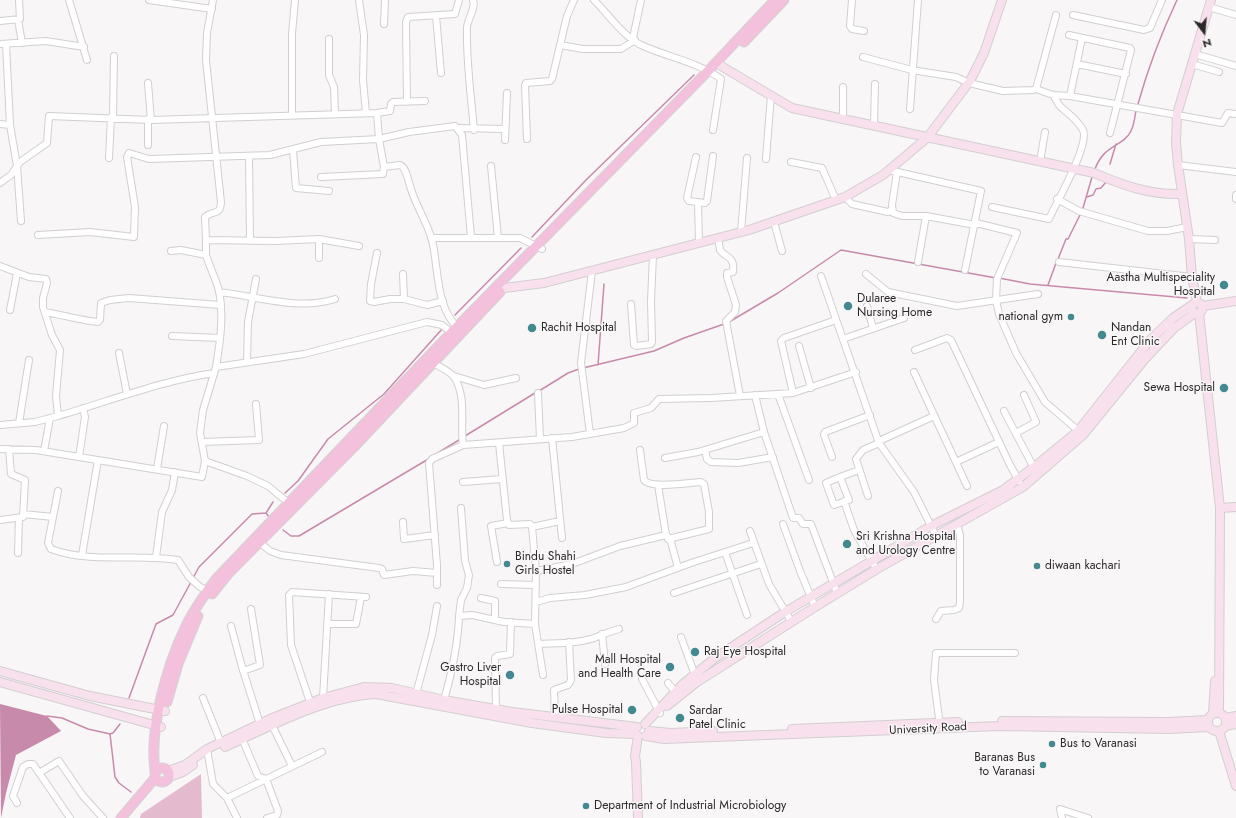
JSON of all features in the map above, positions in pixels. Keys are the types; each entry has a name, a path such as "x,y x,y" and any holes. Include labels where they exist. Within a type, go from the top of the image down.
{"main road":[{"path":"718,64 775,0"},
{"path":"128,818 161,774 158,753 158,726 162,710 193,625 210,592 228,574 257,540 431,361 457,332 710,72 784,0"},
{"path":"502,286 544,283 741,232 846,197 893,171 927,138 969,83 984,53 1002,0"},
{"path":"1210,4 1177,114 1176,143 1181,194 1189,238 1192,277 1197,308 1220,508 1218,669 1221,717 1219,731 1236,786"},
{"path":"718,64 792,108 874,124 927,138 1094,173 1126,186 1163,195 1181,194"},
{"path":"696,678 837,593 1023,487 1038,475 1081,433 1144,360 1174,328 1197,308 1236,301"},
{"path":"638,818 636,762 643,732 659,711 716,658 785,612 870,560 931,526 1003,490 1081,433"},
{"path":"1220,508 1236,507"},
{"path":"0,671 90,696 162,710"},
{"path":"0,682 158,726"},
{"path":"121,818 161,774 185,765 208,752 310,702 364,687 392,688 444,700 643,732"},
{"path":"208,752 221,743 241,736 260,724 271,722 337,700 362,694 376,694 532,723 606,733 643,732"},
{"path":"1219,731 1214,731 1208,724 1221,717 1236,716"},
{"path":"1221,717 1236,724"},
{"name":"University Road","path":"643,732 664,739 940,725 1169,729 1208,724"}],"street":[{"path":"22,43 18,20 21,17 19,0 26,0"},
{"path":"69,0 87,60"},
{"path":"149,0 179,2 212,9"},
{"path":"0,449 44,451 202,477 205,461 200,433 203,410 215,370 220,338 219,292 206,255 205,217 221,210 217,157 206,60 207,33 213,0"},
{"path":"292,115 292,34 295,0"},
{"path":"359,0 363,23 366,113"},
{"path":"384,24 385,0"},
{"path":"407,102 406,22 408,17 455,14 459,0"},
{"path":"472,0 474,4 468,27 468,68 474,130"},
{"path":"527,138 525,85 526,83 552,80 567,16 574,0"},
{"path":"594,0 640,44 710,72 722,81 716,104 713,130"},
{"path":"560,46 579,49 620,49 634,39 641,0"},
{"path":"852,0 850,26 852,29 864,31"},
{"path":"910,109 918,0"},
{"path":"1073,15 1144,30 1150,28 1162,0"},
{"path":"1210,4 1236,15"},
{"path":"1036,89 1056,14"},
{"path":"436,16 441,73"},
{"path":"0,21 18,20"},
{"path":"1069,35 1130,48 1132,53 1110,133"},
{"path":"1070,96 1082,38"},
{"path":"329,39 329,76 334,87 335,114"},
{"path":"21,221 17,166 10,125 3,44 46,41 84,47"},
{"path":"1195,54 1236,66"},
{"path":"109,158 114,56"},
{"path":"863,57 912,70 956,77 969,83 1003,90 1036,89 1053,95 1070,96 1222,123 1228,113 1236,114"},
{"path":"1077,64 1126,74"},
{"path":"1192,64 1219,72"},
{"path":"148,83 150,119 148,145"},
{"path":"874,124 875,84"},
{"path":"843,87 843,118"},
{"path":"505,140 507,93"},
{"path":"766,159 770,95"},
{"path":"992,207 1049,219 1057,199 1074,170 1084,141 1084,132 1073,116 1061,108 1053,95"},
{"path":"0,183 11,175 20,162 47,143 49,116 150,119 377,113 390,111 392,102 425,101"},
{"path":"321,177 383,174 384,167 379,139 377,113"},
{"path":"0,124 10,125"},
{"path":"38,235 84,232 134,237 135,207 127,154 130,153 149,160 270,155 321,142 379,139 409,132 447,126 474,130 505,129"},
{"path":"459,128 462,135 471,237"},
{"path":"1040,162 1045,132"},
{"path":"293,150 296,188 329,191"},
{"path":"249,156 250,241"},
{"path":"696,157 687,198 689,201 705,203 708,201 713,156"},
{"path":"741,232 747,158"},
{"path":"791,162 822,168 836,200"},
{"path":"1178,165 1236,172"},
{"path":"384,167 402,166 415,204 431,238 443,301 449,319 457,332"},
{"path":"491,166 498,238"},
{"path":"965,270 975,224 981,191 893,171 893,213 897,215 926,216 975,224 1017,233 997,279 996,300 999,314 1016,353 1045,402 1081,433"},
{"path":"1236,194 1236,199"},
{"path":"846,197 852,204 888,212 892,210"},
{"path":"1057,199 1079,212 1148,232 1167,232 1187,227"},
{"path":"698,203 699,243"},
{"path":"918,262 926,216"},
{"path":"774,222 782,251"},
{"path":"431,238 520,238 540,247"},
{"path":"718,238 720,250 731,258 734,268 733,272 728,274 727,277 736,305 736,312 726,320 740,396"},
{"path":"1189,238 1215,240"},
{"path":"206,240 250,241 319,239 359,246"},
{"path":"319,239 319,258"},
{"path":"171,251 181,250 206,255"},
{"path":"377,253 371,284 370,300 374,302 390,299 404,300 427,305 443,301"},
{"path":"631,304 634,345 651,344 653,255"},
{"path":"1059,262 1192,277"},
{"path":"0,266 29,277 41,277 46,279 47,283 43,298 45,312 52,335 59,347 56,396 58,416"},
{"path":"590,434 581,363 592,271"},
{"path":"10,310 17,273"},
{"path":"403,274 404,300"},
{"path":"866,274 888,292 957,306 1038,294"},
{"path":"821,276 856,372 879,442 914,492 936,536"},
{"path":"247,362 248,322 256,279"},
{"path":"219,292 293,303 322,304 335,299"},
{"path":"45,312 68,315 79,320 98,322 100,320 101,303 123,298 220,305"},
{"path":"867,306 873,328"},
{"path":"843,339 904,318"},
{"path":"793,393 781,343 782,339 836,320"},
{"path":"0,425 35,422 127,394 215,370 247,362 311,352 427,322 442,325 457,332"},
{"path":"172,336 220,338"},
{"path":"915,350 947,338 951,340 999,442 1023,487"},
{"path":"798,346 811,388"},
{"path":"120,353 127,394"},
{"path":"19,423 29,360"},
{"path":"431,361 454,376 484,385 516,378"},
{"path":"437,586 435,535 429,463 432,459 463,445 590,434 624,428 634,423 634,413 651,408 659,398 755,396 793,393 856,372"},
{"path":"914,372 967,486"},
{"path":"454,376 462,399 463,445"},
{"path":"538,393 540,439"},
{"path":"778,394 809,480"},
{"path":"1016,433 1036,422 1024,395"},
{"path":"755,396 764,432 793,518 799,518 803,524 811,524 832,584 837,593"},
{"path":"202,442 260,440 256,404"},
{"path":"79,457 85,417 83,408"},
{"path":"1004,411 1038,475"},
{"path":"832,457 824,435 825,432 833,427 870,415"},
{"path":"868,496 856,459 861,452 866,448 934,416"},
{"path":"44,451 50,418"},
{"path":"157,469 164,426"},
{"path":"665,458 705,450 764,432"},
{"path":"552,438 562,538"},
{"path":"956,462 999,442"},
{"path":"499,443 508,523"},
{"path":"9,449 11,474 25,480 18,553"},
{"path":"536,571 572,564 620,546 708,530 710,528 709,512 703,483 658,485 644,481 640,450"},
{"path":"705,450 707,459 711,462 738,463 773,457"},
{"path":"82,555 98,460"},
{"path":"205,461 247,476 268,486 292,505"},
{"path":"840,477 849,500 834,505 826,483 840,477 859,470"},
{"path":"156,557 162,512 172,490 175,472"},
{"path":"463,482 502,479"},
{"path":"658,485 667,537 678,568"},
{"path":"58,491 49,547 57,551 82,555 118,558 156,557 178,560 189,577 210,592"},
{"path":"844,501 854,530 877,570"},
{"path":"444,700 456,656 461,600 467,588 469,575 465,561 461,508"},
{"path":"0,520 21,516 53,517"},
{"path":"497,562 491,526 508,523 509,525 530,524 532,526 560,521"},
{"path":"403,522 404,539 435,535"},
{"path":"784,524 810,598 815,607"},
{"path":"936,619 941,611 959,608 960,535 957,525"},
{"path":"532,526 536,571 535,624 539,644 542,675"},
{"path":"750,531 753,543 769,584 791,621"},
{"path":"257,540 270,551 281,555 379,568 382,569 384,575 413,571 437,573"},
{"path":"536,602 550,598 585,595 626,587 753,543"},
{"path":"725,552 747,615"},
{"path":"674,592 761,564"},
{"path":"501,584 536,585"},
{"path":"310,702 291,645 289,595 292,592 363,597 356,624 327,624"},
{"path":"323,698 329,594"},
{"path":"481,598 495,601 495,620"},
{"path":"416,694 432,635 437,606"},
{"path":"243,671 260,665 251,609"},
{"path":"460,616 472,615 495,620 535,624"},
{"path":"496,709 495,658 497,656 510,654 511,622"},
{"path":"231,626 243,671 260,724"},
{"path":"539,644 569,642 620,629"},
{"path":"602,634 605,664"},
{"path":"681,637 696,678"},
{"path":"554,717 554,690 568,685 572,680 569,642"},
{"path":"940,725 934,680 936,652 1015,653"},
{"path":"642,679 659,711"},
{"path":"668,683 676,694"},
{"path":"203,698 221,743"},
{"path":"271,722 292,766"},
{"path":"241,736 258,776 266,779 278,811 276,814 267,818"},
{"path":"208,752 214,784 227,798 237,818"},
{"path":"227,798 322,752"},
{"path":"39,773 58,761 83,796 103,818"},
{"path":"17,803 13,796 23,767 28,764 33,764 70,818"},
{"path":"1062,818 1060,809 1088,818"}],"shaded area":[{"path":"0,704 47,716 61,731 16,755 1,818"},
{"path":"201,774 202,818 140,818 141,814"}],"waterway":[{"path":"1138,104 1155,51 1177,0"},
{"path":"532,237 586,180 694,75"},
{"path":"1095,169 1103,155 1128,136 1133,126 1136,110"},
{"path":"1110,164 1116,144"},
{"path":"1083,208 1092,177"},
{"path":"1087,197 1093,195 1096,189 1101,188 1106,182"},
{"path":"1058,259 1066,239 1068,239 1080,215"},
{"path":"455,315 521,248"},
{"path":"729,322 778,293 841,250 996,278"},
{"path":"1048,285 1056,263"},
{"path":"999,278 1030,284 1187,298"},
{"path":"598,365 604,284"},
{"path":"583,368 654,351 684,338 724,324"},
{"path":"285,493 298,481 328,439 384,394 443,328"},
{"path":"539,391 568,373 579,369"},
{"path":"465,436 535,393"},
{"path":"436,454 459,440"},
{"path":"283,530 291,536 299,536 430,458"},
{"path":"266,513 273,502"},
{"path":"193,578 199,567 252,514 266,513 269,517"},
{"path":"129,698 156,624 173,615 191,582"},
{"path":"47,716 62,718 88,729 110,734 113,733 120,724"},
{"path":"110,734 115,777 119,783 131,792"}],"place":[{"name":"Aastha Multispeciality Hospital","path":"1224,285"},
{"name":"Dularee Nursing Home","path":"848,306"},
{"name":"national gym","path":"1071,317"},
{"name":"Rachit Hospital","path":"532,328"},
{"name":"Nandan Ent Clinic","path":"1102,335"},
{"name":"Sewa Hospital","path":"1224,388"},
{"name":"Sri Krishna Hospital and Urology Centre","path":"847,544"},
{"name":"Bindu Shahi Girls Hostel","path":"507,564"},
{"name":"diwaan kachari","path":"1037,566"},
{"name":"Raj Eye Hospital","path":"695,652"},
{"name":"Mall Hospital and Health Care","path":"670,667"},
{"name":"Gastro Liver Hospital","path":"510,675"},
{"name":"Pulse Hospital","path":"632,710"},
{"name":"Sardar Patel Clinic","path":"680,718"},
{"name":"Bus to Varanasi","path":"1052,744"},
{"name":"Baranas Bus to Varanasi","path":"1043,765"},
{"name":"Department of Industrial Microbiology","path":"586,806"}]}
